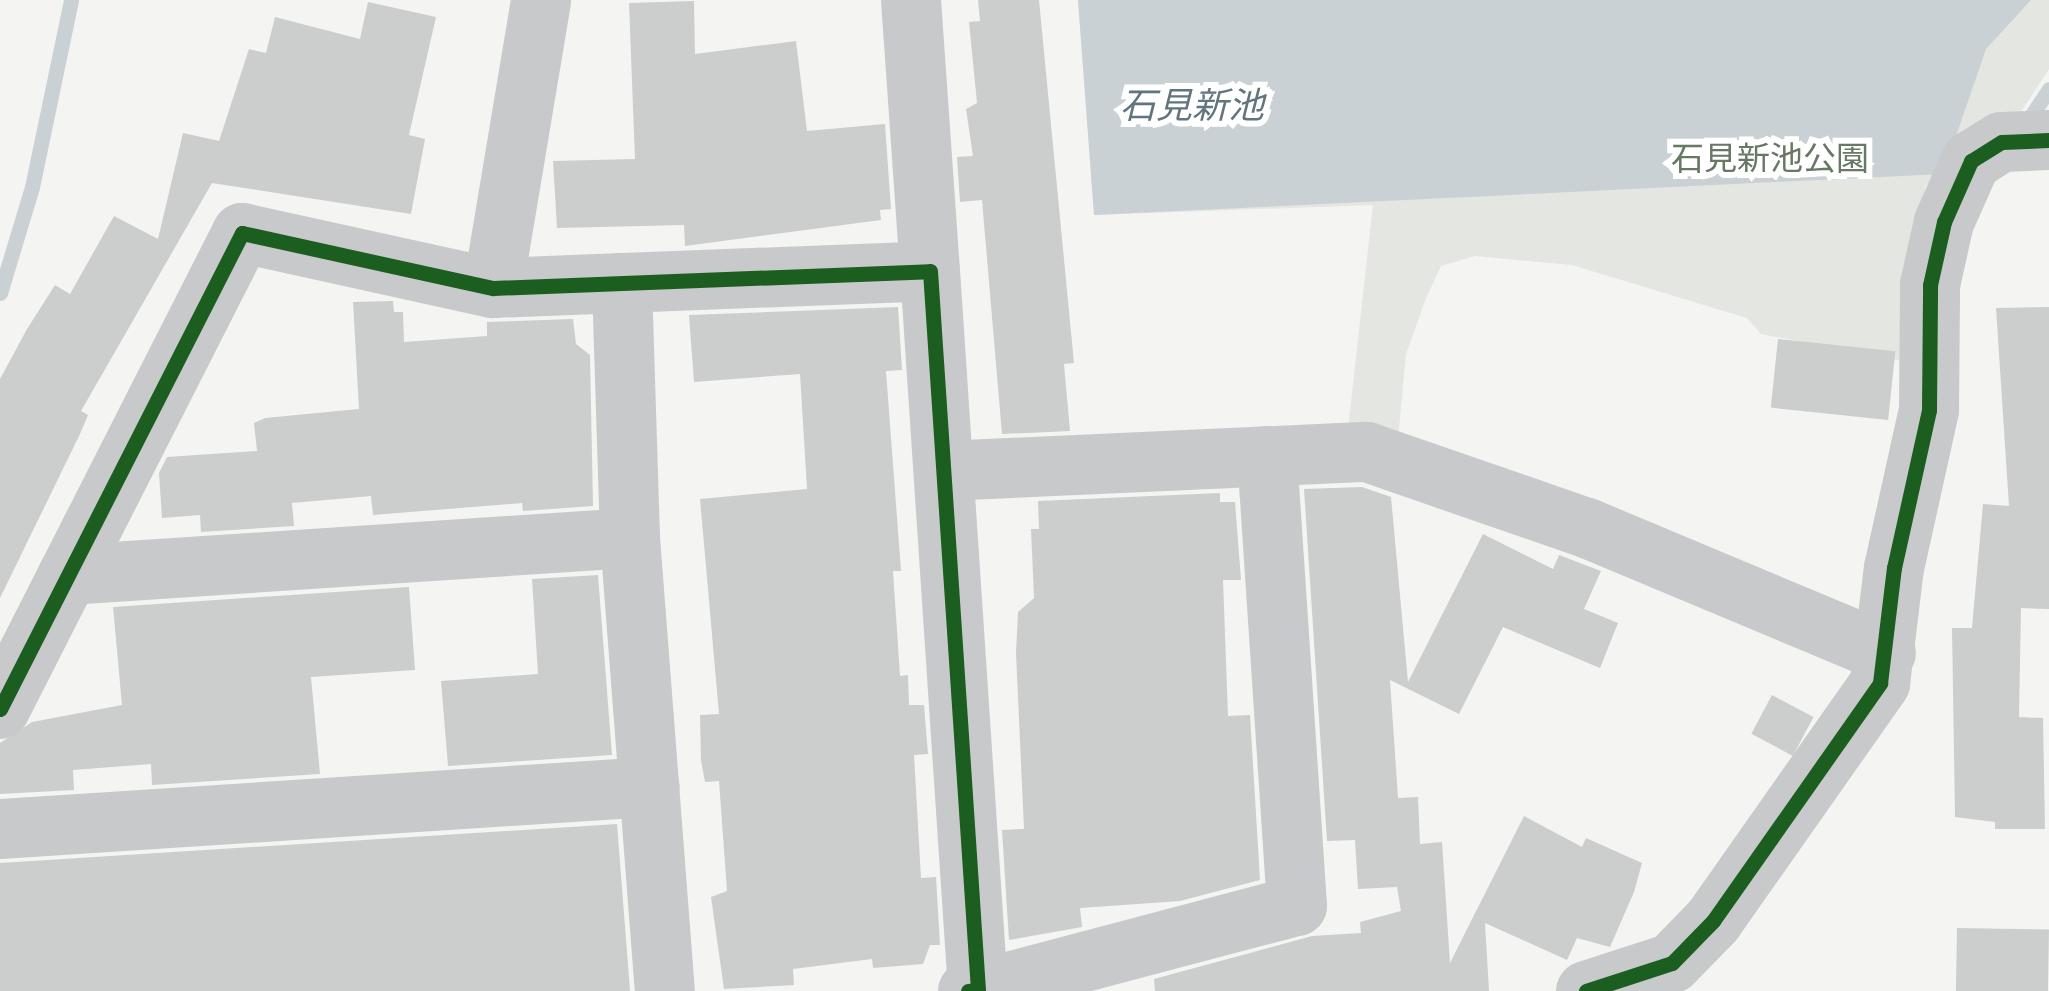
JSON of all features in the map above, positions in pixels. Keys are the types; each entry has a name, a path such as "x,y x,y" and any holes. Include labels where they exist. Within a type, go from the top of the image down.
{"street":[{"path":"911,0 977,990"},
{"path":"493,288 533,2"},
{"path":"1586,991 1672,962 1713,921 1880,683 1894,568 1929,410 1930,285 1944,222 1959,178 1981,153 2002,142 2049,140"},
{"path":"0,709 242,233 493,288 930,271"},
{"path":"622,283 630,538 665,991"},
{"path":"944,470 1367,452 1587,528 1886,653"},
{"path":"968,991 1297,906 1267,456"},
{"path":"68,575 630,538"},
{"path":"0,829 650,788"}],"green space":[{"name":"石見新池","path":"1078,0 2049,0 2049,69 2011,127 1944,183 1926,185 1910,256 1902,361 1761,334 1747,318 1572,265 1475,256 1441,266 1426,298 1406,354 1397,450 1348,429 1373,205 1094,215"}],"water":[{"name":"石見新池","path":"1078,0 2031,0 1986,49 1943,174 1094,215"}],"building":[{"path":"978,0 1039,0 1074,363 1064,364 1070,431 1002,434 982,200 960,202 957,157 973,156 966,109 977,103 969,22 980,21"},
{"path":"694,1 695,54 796,41 807,131 885,124 891,209 880,210 881,220 685,246 684,225 557,228 553,161 635,159 629,3"},
{"path":"368,2 436,17 409,135 425,139 411,214 212,183 81,411 88,415 80,434 0,598 0,379 27,329 55,285 70,294 114,216 158,239 183,133 219,141 249,49 266,53 275,17 360,39"},
{"path":"393,301 394,312 403,312 404,342 487,336 487,322 573,319 576,344 590,355 593,506 523,511 522,503 373,515 371,496 292,503 294,526 201,532 200,515 162,518 159,473 167,457 257,451 254,423 265,418 359,409 353,302"},
{"path":"898,307 902,370 886,371 901,571 893,571 900,676 908,675 909,705 924,705 928,754 914,755 921,878 936,877 940,945 930,945 923,964 873,968 872,959 793,969 794,985 724,989 711,897 727,891 719,781 705,782 701,760 700,715 719,714 700,499 807,489 800,374 694,382 689,315"},
{"path":"2049,307 2049,609 2021,608 2019,717 2043,718 2045,829 1995,829 1995,822 1955,817 1952,628 1972,628 1983,504 2009,506 1996,308"},
{"path":"1778,339 1895,351 1888,420 1771,408"},
{"path":"1362,487 1391,497 1408,682 1483,534 1553,569 1559,555 1601,571 1584,609 1618,623 1600,668 1503,627 1459,714 1390,680 1398,798 1418,797 1420,844 1442,842 1450,963 1524,816 1582,847 1586,838 1642,863 1634,892 1610,947 1577,938 1567,960 1485,923 1489,991 1155,991 1154,979 1312,936 1361,933 1360,922 1401,911 1397,887 1358,889 1355,840 1327,841 1304,489"},
{"path":"1220,493 1220,502 1235,502 1241,580 1223,580 1228,716 1250,715 1260,880 1180,901 1080,908 1082,927 1009,940 1002,830 1024,829 1016,653 1018,612 1034,598 1031,529 1039,529 1038,501"},
{"path":"598,575 612,755 448,766 441,681 538,674 532,579"},
{"path":"409,587 415,670 311,677 320,774 152,785 151,764 73,770 74,790 0,794 0,743 32,722 122,705 113,607"},
{"path":"1772,695 1813,717 1793,756 1751,734"},
{"path":"617,824 630,991 0,991 0,863"},
{"path":"1957,928 2049,930 2048,991 1956,991"}],"waterway":[{"path":"0,293 32,187 71,0"},
{"path":"2025,125 2049,89"}],"cycle path":[{"path":"1586,991 1672,963 1713,921 1880,683 1894,568 1929,410 1930,285 1944,222 1971,161 2002,142 2049,140"},
{"path":"0,709 242,233 493,288 930,271 978,990 968,991"}],"park label":[{"name":"石見新池公園","path":"1770,159"}]}
